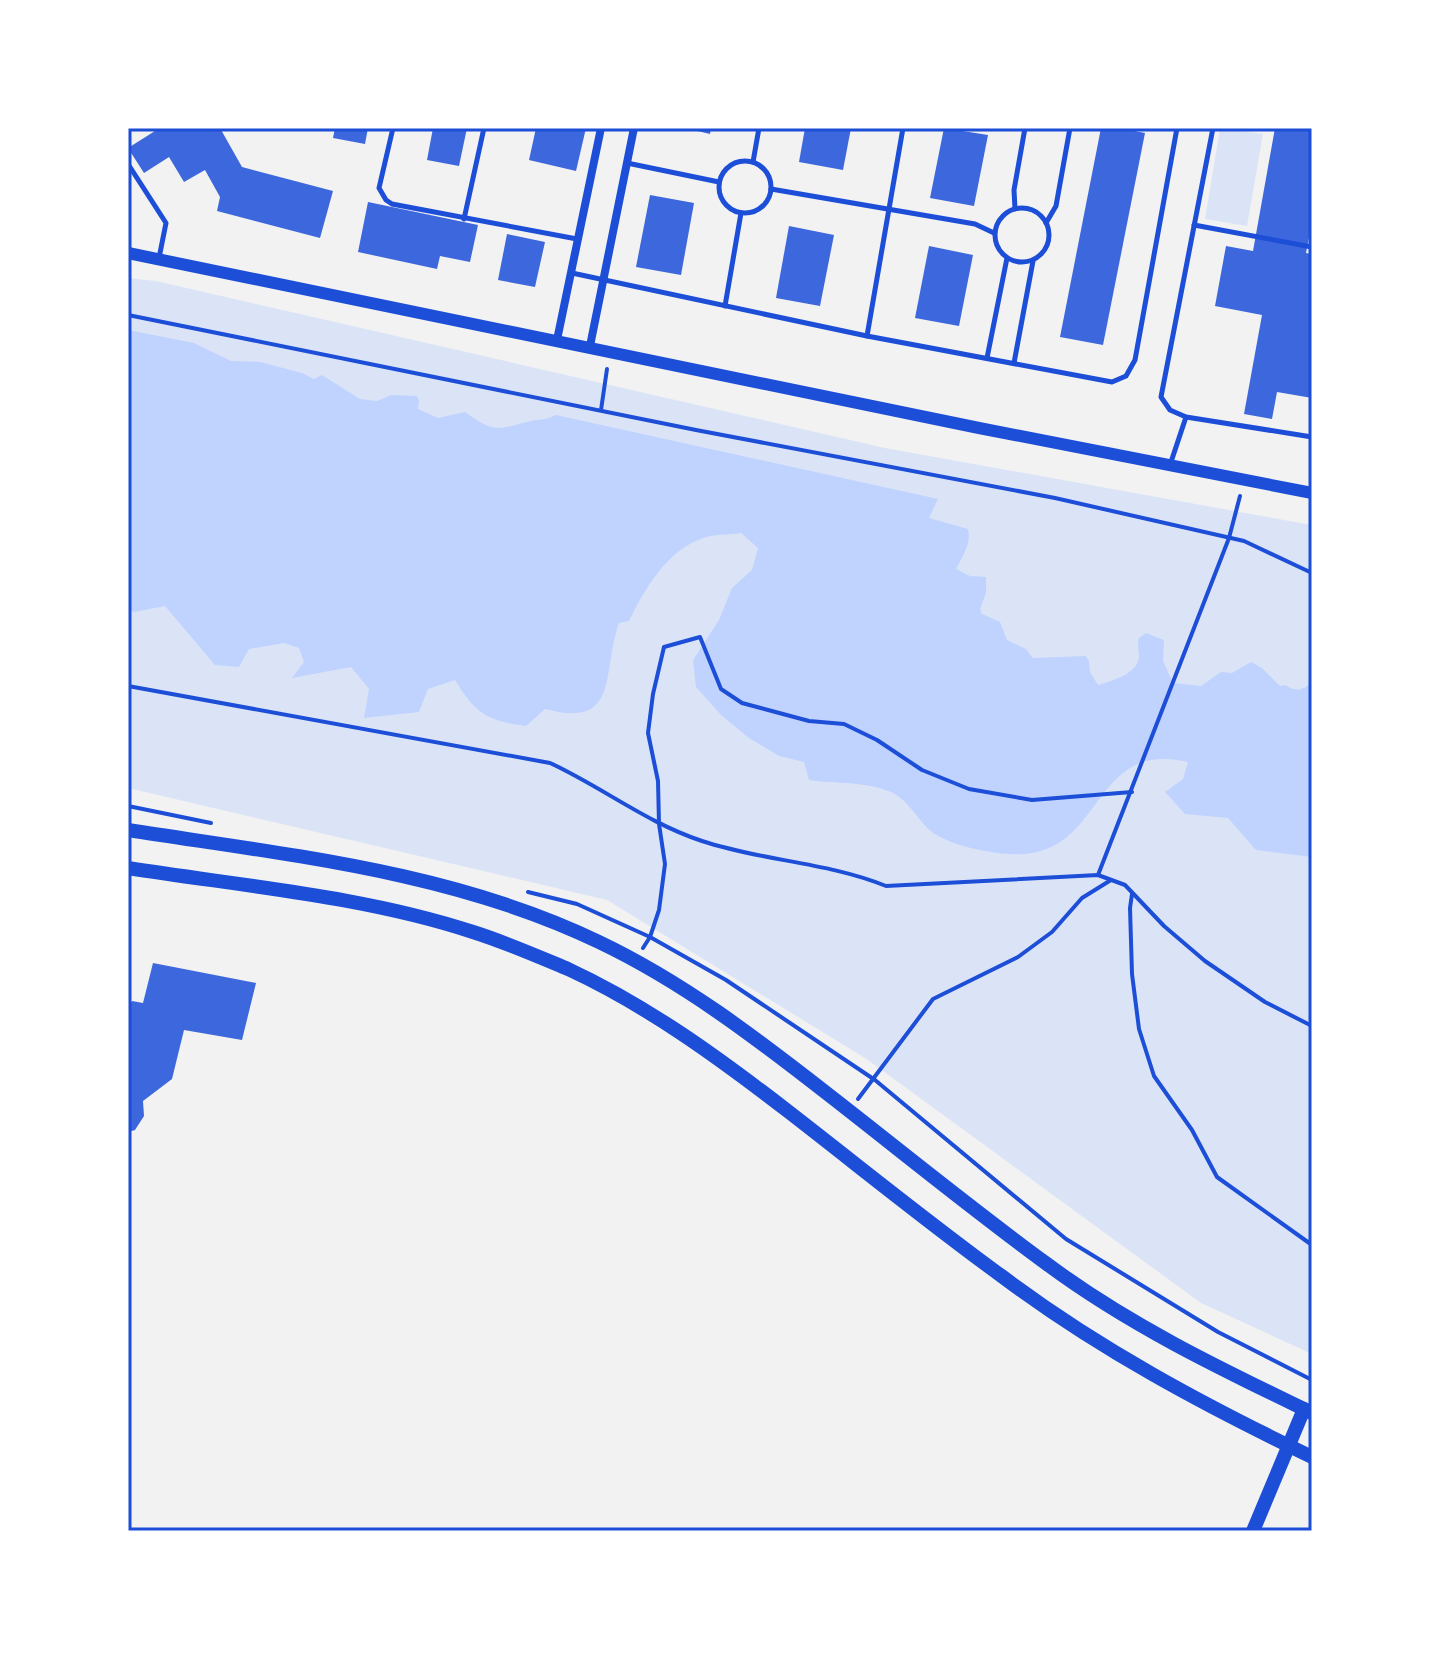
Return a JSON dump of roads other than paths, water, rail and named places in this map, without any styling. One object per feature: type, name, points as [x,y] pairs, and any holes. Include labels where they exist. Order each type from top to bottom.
[{"type":"main road","points":[[128,830],[391,872],[449,886],[556,922],[645,965],[694,995],[768,1047],[1049,1266],[1178,1347],[1308,1411],[1289,1445],[1253,1531]]},
{"type":"main road","points":[[128,868],[303,894],[416,916],[472,931],[570,971],[658,1018],[722,1061],[1001,1276],[1079,1331],[1158,1378],[1312,1457]]},
{"type":"street","points":[[557,340],[601,128]]},
{"type":"street","points":[[590,346],[634,128]]},
{"type":"street","points":[[128,253],[994,431],[1312,493]]},
{"type":"lane","points":[[393,128],[379,188],[392,204],[578,239]]},
{"type":"lane","points":[[464,219],[484,128]]},
{"type":"lane","points":[[753,162],[759,128]]},
{"type":"lane","points":[[867,336],[903,128]]},
{"type":"lane","points":[[1015,209],[1014,190],[1025,128]]},
{"type":"lane","points":[[1046,223],[1056,206],[1070,128]]},
{"type":"lane","points":[[571,273],[867,336],[1112,382],[1126,376],[1135,360],[1177,128]]},
{"type":"lane","points":[[1213,128],[1161,397],[1170,410],[1186,417],[1312,437]]},
{"type":"lane","points":[[744,161],[753,162],[767,173],[771,189],[764,205],[749,213],[741,213],[726,205],[721,198],[719,182],[728,167],[744,161]]},
{"type":"lane","points":[[627,163],[719,182]]},
{"type":"lane","points":[[128,164],[159,207],[166,223],[159,259]]},
{"type":"lane","points":[[771,189],[975,224],[994,233]]},
{"type":"lane","points":[[1014,363],[1034,260],[1047,246],[1049,237],[1046,223],[1037,213],[1029,208],[1015,209],[1003,216],[994,233],[998,249],[1007,258],[1019,262],[1034,260]]},
{"type":"lane","points":[[725,306],[741,213]]},
{"type":"lane","points":[[1194,225],[1312,247]]},
{"type":"lane","points":[[987,358],[1007,258]]},
{"type":"lane","points":[[1170,465],[1186,417]]},
{"type":"water","points":[[128,330],[194,343],[231,361],[260,362],[314,379],[322,375],[360,399],[377,401],[391,395],[417,396],[418,409],[438,418],[465,412],[483,424],[497,428],[556,415],[938,499],[929,518],[968,529],[968,545],[956,569],[970,576],[986,577],[986,593],[980,609],[982,614],[1000,622],[1007,640],[1026,649],[1033,658],[1086,656],[1090,672],[1098,685],[1123,676],[1134,668],[1139,657],[1139,638],[1146,633],[1164,640],[1163,661],[1173,683],[1201,686],[1221,672],[1232,673],[1251,662],[1280,686],[1299,690],[1312,682],[1312,857],[1256,850],[1228,818],[1185,814],[1165,792],[1183,779],[1188,762],[1157,759],[1134,766],[1116,780],[1071,834],[1051,847],[1025,854],[1003,854],[951,842],[932,832],[899,797],[883,789],[809,780],[804,762],[779,756],[749,738],[722,716],[696,687],[693,660],[719,620],[732,588],[752,570],[758,548],[741,533],[712,536],[690,544],[658,572],[629,621],[619,623],[604,692],[597,704],[586,711],[569,713],[545,709],[526,726],[501,721],[476,708],[455,680],[428,689],[419,712],[364,718],[369,689],[351,667],[292,678],[304,662],[299,648],[284,643],[249,649],[239,667],[215,665],[165,606],[134,612],[128,609]]}]
